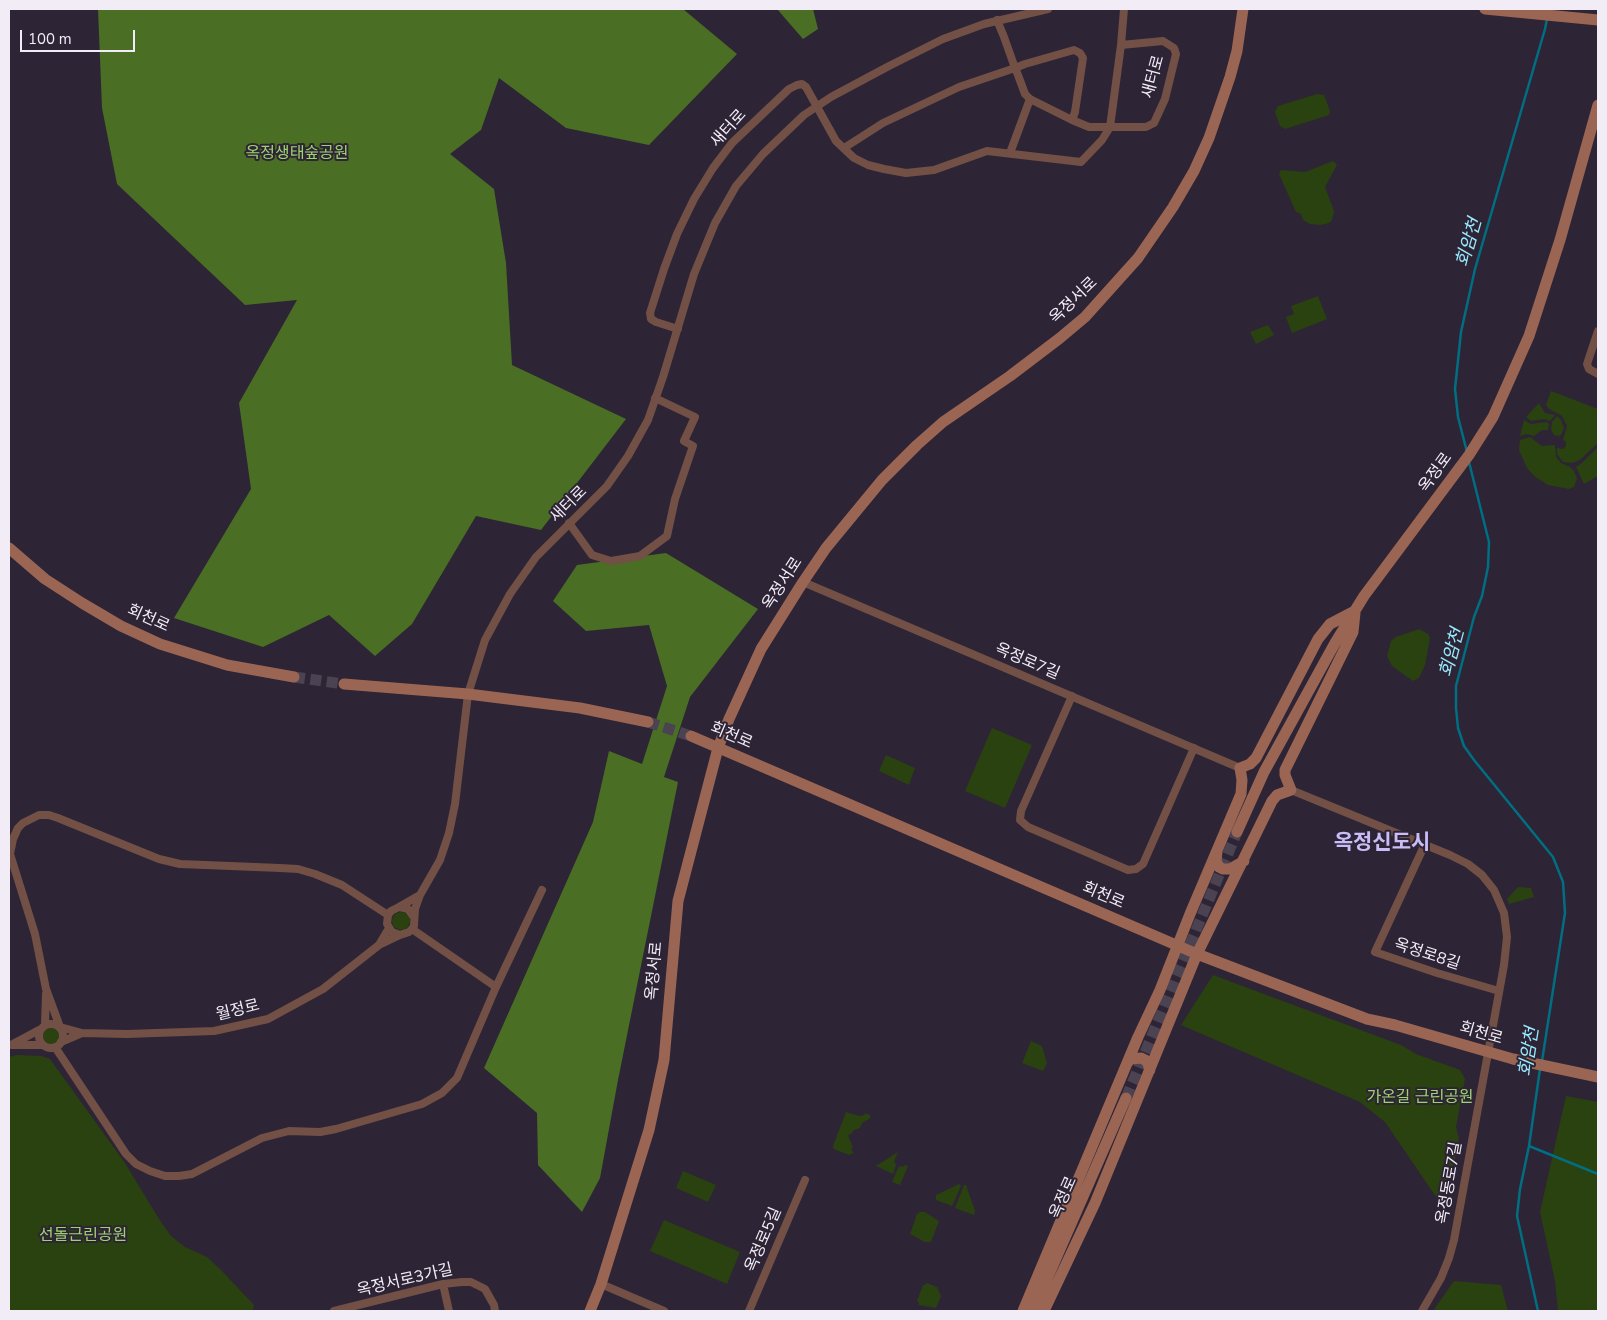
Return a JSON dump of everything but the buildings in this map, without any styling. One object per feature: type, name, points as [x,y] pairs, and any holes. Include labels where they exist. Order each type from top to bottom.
[{"type":"main road","name":"옥정서로","points":[[590,1311],[601,1284],[649,1130],[664,1060],[678,901],[718,748],[729,718],[761,649],[826,548],[876,488],[917,445],[944,422],[1010,376],[1085,317],[1138,258],[1173,207],[1194,171],[1205,146],[1230,77],[1243,9]]},
{"type":"main road","points":[[1485,9],[1593,19]]},
{"type":"main road","name":"옥정로","points":[[1237,832],[1264,772],[1335,643],[1364,596],[1469,455],[1493,417],[1529,336],[1560,240],[1598,105]]},
{"type":"main road","name":"회천로","points":[[9,548],[46,579],[82,604],[160,644],[227,665],[294,677]]},
{"type":"main road","points":[[1023,1311],[1160,990],[1256,758],[1318,639],[1330,624],[1355,611]]},
{"type":"main road","points":[[1044,1311],[1096,1203],[1197,954],[1244,861],[1304,729],[1353,632],[1355,611]]},
{"type":"main road","points":[[344,684],[468,694],[580,708],[648,722]]},
{"type":"main road","name":"회천로","points":[[691,736],[1197,954],[1367,1019],[1395,1025],[1488,1053],[1598,1077]]},
{"type":"main road","points":[[1241,794],[1242,780],[1240,768],[1250,764],[1256,758]]},
{"type":"main road","points":[[1272,801],[1277,796],[1291,790],[1285,770]]},
{"type":"main road","points":[[1217,851],[1216,861],[1219,867],[1223,869],[1230,870],[1244,861]]},
{"type":"main road","points":[[1128,1062],[1131,1059],[1141,1058],[1147,1061],[1150,1070]]},
{"type":"main road","name":"옥정로","points":[[1033,1311],[1126,1098]]},
{"type":"street","name":"새터로","points":[[468,694],[485,640],[510,594],[536,556],[607,486],[628,456],[648,420],[694,274],[715,223],[736,186],[763,154],[804,115],[889,66],[943,39],[997,20],[1048,9]]},
{"type":"street","name":"새터로","points":[[678,329],[656,322],[651,319],[650,313],[677,234],[694,199],[713,168],[732,143],[789,88],[802,84],[810,94],[836,140],[854,158],[868,165],[906,173],[934,170],[987,151],[1082,162],[1102,140],[1110,127],[1124,9]]},
{"type":"street","points":[[997,20],[1025,94],[1030,99],[1010,153]]},
{"type":"street","name":"새터로","points":[[1030,99],[1089,127],[1146,128],[1154,123],[1165,99],[1176,54],[1174,48],[1162,41],[1121,45]]},
{"type":"street","points":[[844,148],[883,123],[959,87],[1074,50],[1080,53],[1083,58],[1075,112],[1072,120]]},
{"type":"street","points":[[1598,331],[1587,364],[1589,369],[1598,374]]},
{"type":"street","points":[[569,523],[592,556],[611,561],[640,556],[667,536],[675,500],[693,446],[684,441],[695,417],[655,398]]},
{"type":"street","name":"옥정로7길","points":[[803,582],[1240,768]]},
{"type":"street","points":[[379,945],[412,929],[420,895],[440,860],[455,804],[468,694]]},
{"type":"street","points":[[1072,696],[1021,811],[1020,820],[1028,827],[1128,870],[1140,868],[1194,748]]},
{"type":"street","points":[[1291,790],[1425,844],[1468,864],[1482,875],[1500,900],[1504,913],[1507,944],[1488,1053]]},
{"type":"street","points":[[58,1045],[63,1035],[46,990],[35,934],[10,854],[13,839],[18,828],[23,823],[39,816],[49,815],[58,818],[159,859],[180,864],[298,869],[342,885],[388,915]]},
{"type":"street","name":"옥정로8길","points":[[1425,844],[1375,952],[1499,991]]},
{"type":"street","points":[[58,1045],[126,1154],[136,1164],[150,1172],[165,1176],[192,1174],[262,1138],[289,1131],[320,1132],[336,1129],[422,1104],[434,1099],[457,1078],[496,987],[542,890]]},
{"type":"street","points":[[400,935],[392,932],[389,928],[387,924],[388,915],[391,911],[420,895]]},
{"type":"street","points":[[399,907],[408,910],[414,916]]},
{"type":"street","points":[[379,945],[389,928]]},
{"type":"street","points":[[412,929],[496,987]]},
{"type":"street","name":"월정로","points":[[82,1033],[127,1034],[214,1031],[268,1018],[323,989],[379,945]]},
{"type":"street","points":[[43,1046],[39,1038],[46,990]]},
{"type":"street","points":[[10,1045],[53,1023],[82,1033]]},
{"type":"street","points":[[10,1045],[51,1048],[82,1033]]},
{"type":"street","name":"옥정동로7길","points":[[1422,1311],[1450,1258],[1488,1053]]},
{"type":"street","name":"옥정로5길","points":[[749,1311],[805,1180]]},
{"type":"street","name":"옥정서로3가길","points":[[334,1311],[347,1310],[443,1284],[471,1282],[480,1285],[489,1293],[495,1311]]},
{"type":"street","points":[[443,1284],[449,1311]]},
{"type":"street","points":[[601,1284],[664,1311]]},
{"type":"green space","name":"옥정생태숲공원","points":[[98,9],[683,9],[737,54],[649,145],[566,128],[499,78],[481,130],[450,154],[494,189],[506,263],[512,365],[626,419],[541,530],[476,516],[412,624],[375,656],[329,615],[263,647],[174,618],[251,489],[239,403],[297,300],[245,305],[117,184],[102,108]]},
{"type":"green space","points":[[777,9],[813,9],[818,29],[803,39]]},
{"type":"green space","points":[[1317,94],[1324,95],[1330,111],[1329,115],[1285,129],[1280,126],[1275,112],[1278,106]]},
{"type":"green space","points":[[1333,161],[1337,165],[1325,187],[1334,211],[1332,220],[1321,225],[1310,224],[1303,220],[1301,214],[1296,212],[1279,174],[1281,170],[1305,172]]},
{"type":"green space","points":[[1318,296],[1327,319],[1292,333],[1286,317],[1294,314],[1291,306]]},
{"type":"green space","points":[[1268,325],[1274,335],[1256,344],[1250,332]]},
{"type":"green space","points":[[1551,391],[1598,409],[1598,443],[1581,459],[1573,463],[1563,462],[1557,454],[1557,448],[1563,449],[1566,446],[1566,442],[1563,440],[1567,426],[1562,416],[1549,409],[1546,405]]},
{"type":"green space","points":[[1539,403],[1545,413],[1555,415],[1550,421],[1544,419],[1531,421],[1526,417]]},
{"type":"green space","points":[[1557,416],[1564,428],[1561,435],[1558,436],[1554,435],[1551,430],[1552,422]]},
{"type":"green space","points":[[1524,420],[1531,424],[1547,422],[1549,424],[1548,430],[1542,430],[1534,436],[1527,434],[1520,436]]},
{"type":"green space","points":[[1530,437],[1542,446],[1555,445],[1556,457],[1561,463],[1574,471],[1577,479],[1574,487],[1569,489],[1548,485],[1534,476],[1527,468],[1519,450],[1520,440]]},
{"type":"green space","points":[[1598,447],[1598,476],[1584,484],[1576,467]]},
{"type":"green space","points":[[666,553],[758,609],[690,697],[664,777],[678,782],[600,1178],[582,1212],[538,1165],[537,1113],[484,1068],[593,822],[609,751],[642,764],[667,686],[649,625],[586,631],[553,601],[577,565]]},
{"type":"green space","points":[[1419,629],[1428,634],[1430,638],[1425,665],[1419,678],[1413,681],[1392,666],[1387,656],[1391,641],[1396,637]]},
{"type":"green space","points":[[992,728],[1032,745],[1005,808],[965,791]]},
{"type":"green space","points":[[886,755],[915,768],[909,785],[879,771]]},
{"type":"green space","points":[[1518,887],[1531,888],[1534,897],[1509,904],[1507,899]]},
{"type":"green space","points":[[401,912],[407,915],[410,921],[407,927],[401,930],[395,927],[392,921],[395,915]]},
{"type":"green space","name":"가온길 근린공원","points":[[1213,975],[1401,1045],[1416,1054],[1460,1070],[1465,1079],[1456,1127],[1459,1139],[1445,1210],[1385,1122],[1360,1102],[1181,1025]]},
{"type":"green space","points":[[48,1028],[54,1028],[59,1033],[57,1042],[48,1044],[43,1039],[43,1033]]},
{"type":"green space","points":[[1031,1041],[1042,1046],[1047,1063],[1043,1071],[1022,1063]]},
{"type":"green space","name":"선돌근린공원","points":[[17,1055],[41,1056],[50,1059],[125,1163],[171,1236],[185,1247],[207,1257],[220,1269],[254,1305],[251,1311],[9,1311],[9,1057]]},
{"type":"green space","points":[[1566,1096],[1598,1102],[1598,1311],[1558,1311],[1555,1281],[1540,1212]]},
{"type":"green space","points":[[846,1112],[859,1116],[866,1113],[871,1116],[862,1123],[860,1128],[848,1135],[853,1148],[851,1149],[853,1153],[849,1155],[834,1149],[833,1146]]},
{"type":"green space","points":[[898,1152],[894,1161],[896,1165],[893,1174],[876,1166]]},
{"type":"green space","points":[[899,1166],[908,1166],[900,1185],[892,1182]]},
{"type":"green space","points":[[683,1171],[716,1185],[708,1202],[676,1188]]},
{"type":"green space","points":[[959,1184],[961,1186],[952,1206],[936,1200],[936,1195]]},
{"type":"green space","points":[[964,1185],[966,1185],[975,1211],[974,1215],[955,1208]]},
{"type":"green space","points":[[925,1212],[939,1221],[931,1242],[925,1242],[910,1234],[917,1214]]},
{"type":"green space","points":[[664,1220],[740,1252],[727,1284],[650,1251]]},
{"type":"green space","points":[[762,1224],[773,1228],[765,1248],[754,1243]]},
{"type":"green space","points":[[1454,1281],[1501,1285],[1508,1311],[1433,1311]]},
{"type":"green space","points":[[927,1283],[937,1287],[941,1296],[936,1308],[919,1305],[917,1301],[923,1285]]},
{"type":"waterway","name":"회암천","points":[[1467,452],[1458,417],[1455,389],[1461,332],[1475,269],[1547,19]]},
{"type":"waterway","name":"회암천","points":[[1469,462],[1489,542],[1488,567],[1482,596],[1474,617],[1456,686],[1458,728],[1464,746],[1474,760],[1553,857],[1563,882],[1565,913],[1542,1061]]},
{"type":"waterway","name":"회암천","points":[[1538,1311],[1517,1216],[1540,1069]]},
{"type":"waterway","points":[[1529,1146],[1598,1174]]},
{"type":"tunnel","points":[[294,677],[344,684]]},
{"type":"tunnel","points":[[648,722],[691,736]]},
{"type":"tunnel","points":[[1126,1098],[1237,832]]},
{"type":"district","name":"옥정신도시","points":[[1382,844]]}]
